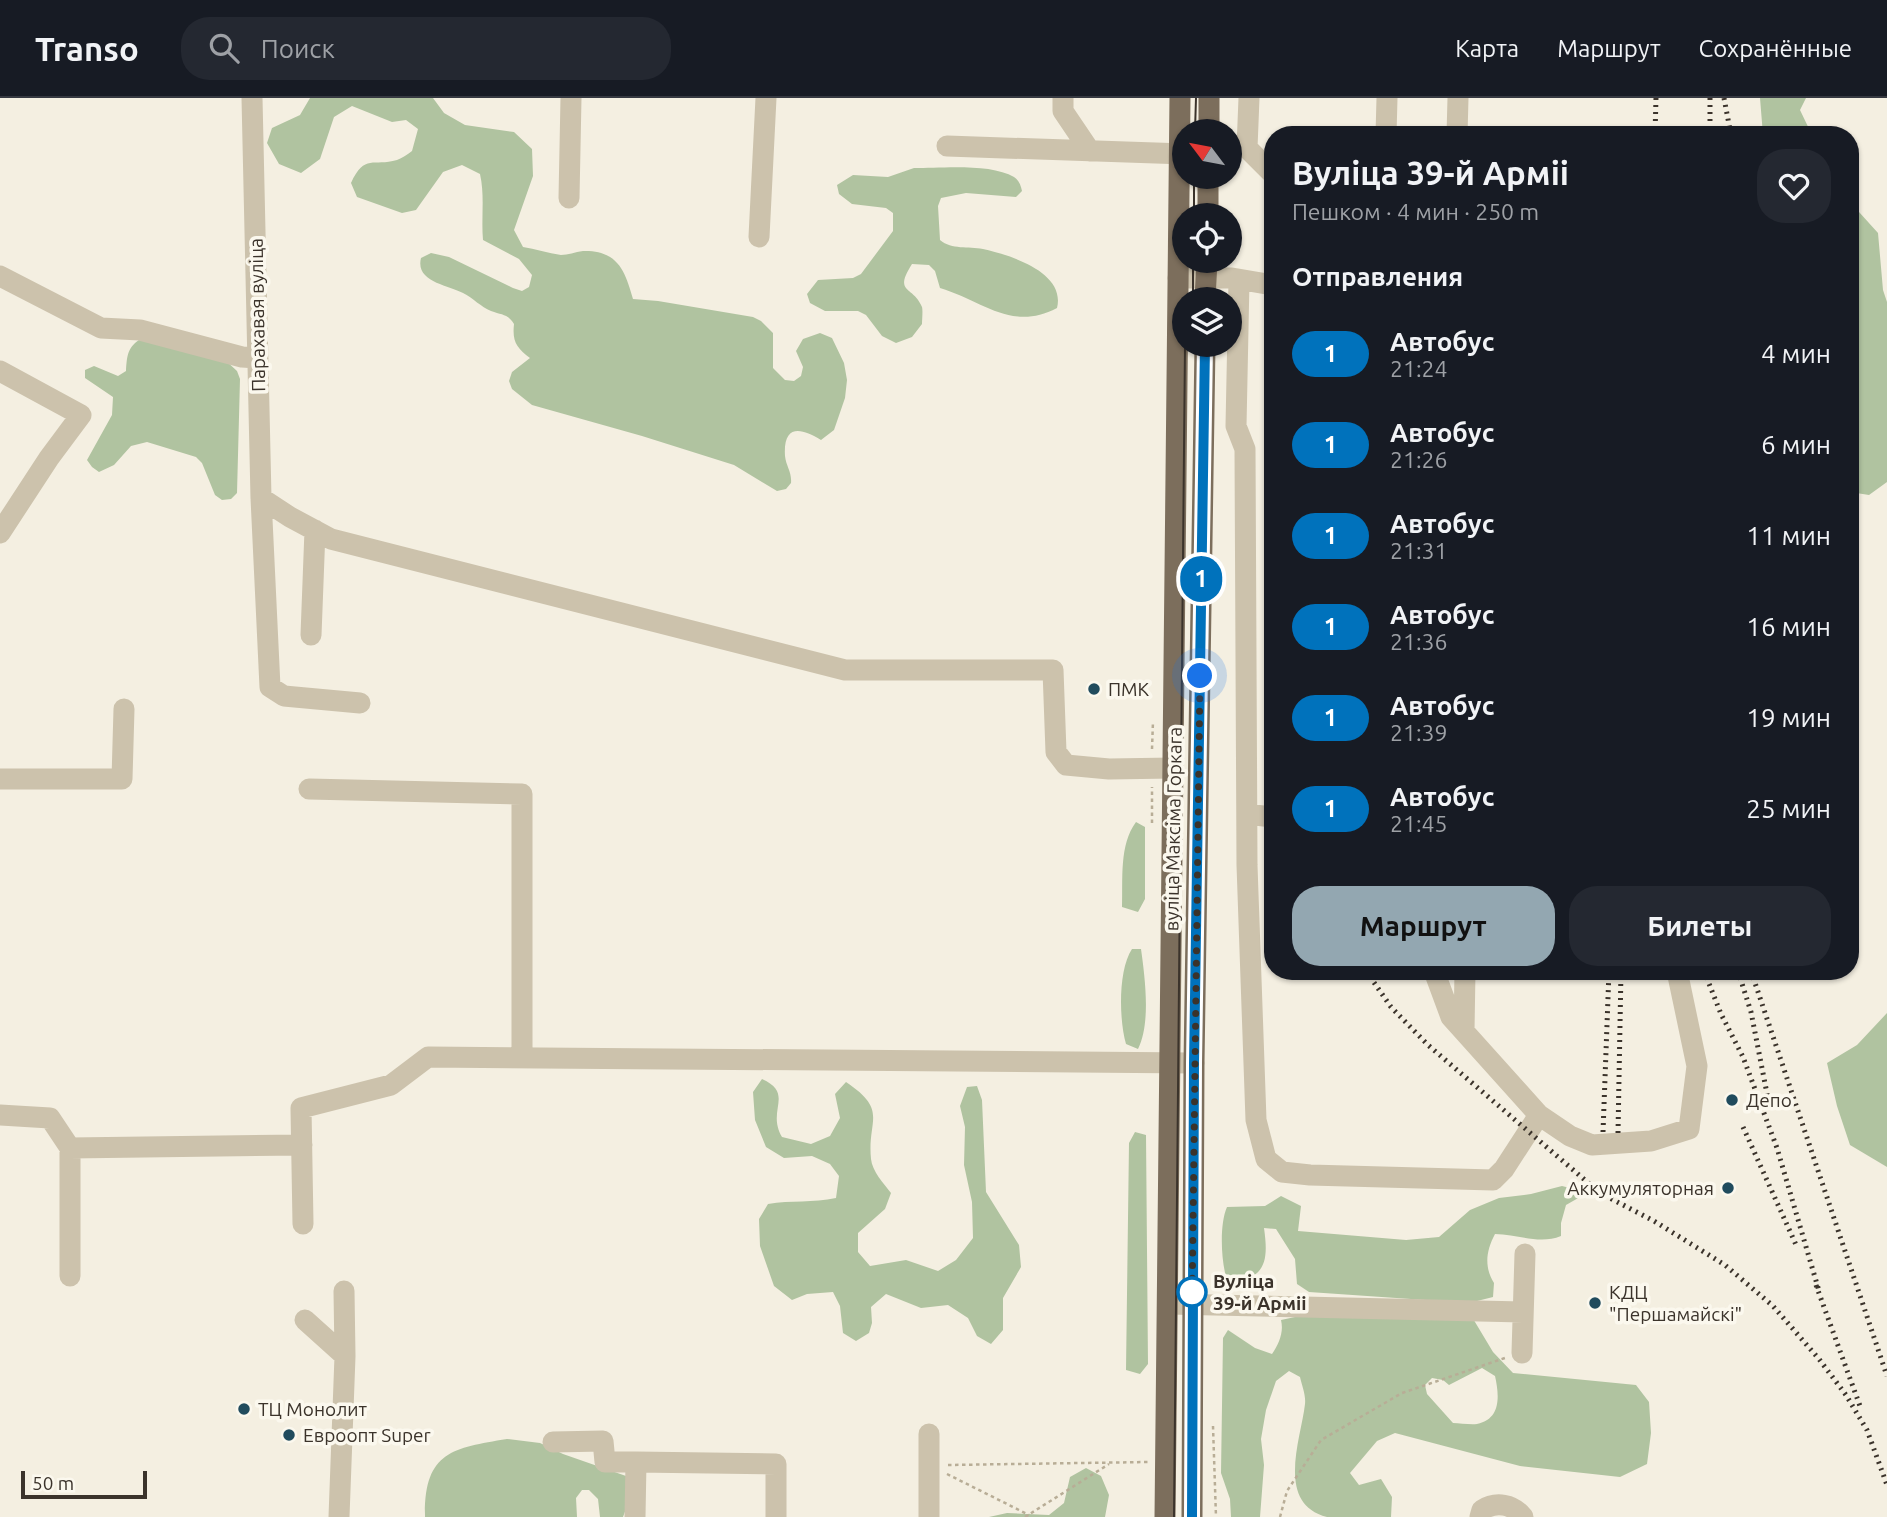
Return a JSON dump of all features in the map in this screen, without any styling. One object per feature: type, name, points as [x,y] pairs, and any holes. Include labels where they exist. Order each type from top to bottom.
[{"type":"main road","name":"вуліца Максіма Горкага","points":[[1180,98],[1181,119]]},
{"type":"main road","points":[[1209,98],[1209,119]]},
{"type":"main road","name":"вуліца Максіма Горкага","points":[[1166,1517],[1181,189]]},
{"type":"main road","name":"вуліца Максіма Горкага","points":[[1192,1517],[1194,1063],[1205,357]]},
{"type":"street","name":"Парахавая вуліца","points":[[252,98],[261,498],[270,687],[284,696],[360,703]]},
{"type":"street","points":[[569,198],[571,98]]},
{"type":"street","points":[[759,237],[766,98]]},
{"type":"street","points":[[1063,98],[1063,111],[1101,155]]},
{"type":"street","points":[[1249,98],[1247,148],[1264,165]]},
{"type":"street","points":[[1386,126],[1387,98]]},
{"type":"street","points":[[1457,126],[1458,98]]},
{"type":"street","points":[[947,146],[1101,155],[1172,154]]},
{"type":"street","points":[[0,276],[101,328],[140,330],[242,357],[258,358]]},
{"type":"street","points":[[1178,278],[1239,279],[1264,284]]},
{"type":"street","points":[[1239,279],[1236,426],[1245,449],[1247,814],[1256,1120],[1266,1159],[1282,1172],[1310,1175],[1493,1180],[1504,1169],[1539,1115]]},
{"type":"street","points":[[0,371],[81,415],[0,533]]},
{"type":"street","points":[[261,498],[331,539],[845,670],[1054,670],[1056,752],[1066,765],[1109,769],[1173,768]]},
{"type":"street","points":[[311,635],[314,530]]},
{"type":"street","points":[[0,779],[122,779],[124,709]]},
{"type":"street","points":[[310,789],[522,794],[522,1058]]},
{"type":"street","points":[[1247,814],[1264,816]]},
{"type":"street","points":[[1437,980],[1451,1017],[1539,1115],[1570,1136],[1592,1145],[1651,1141],[1689,1129],[1697,1066],[1679,980]]},
{"type":"street","points":[[1464,1031],[1465,980]]},
{"type":"street","points":[[303,1223],[301,1108],[391,1085],[428,1057],[1194,1063]]},
{"type":"street","points":[[0,1115],[50,1118],[70,1148],[70,1276]]},
{"type":"street","points":[[70,1148],[302,1145]]},
{"type":"street","points":[[1522,1353],[1525,1254]]},
{"type":"street","points":[[339,1517],[345,1356],[344,1291]]},
{"type":"street","points":[[1168,1304],[1523,1312]]},
{"type":"street","points":[[305,1320],[345,1356]]},
{"type":"street","points":[[929,1434],[929,1517]]},
{"type":"street","points":[[553,1442],[603,1441],[605,1462],[776,1464],[776,1517]]},
{"type":"street","points":[[635,1517],[636,1462]]},
{"type":"street","points":[[1480,1517],[1482,1510],[1492,1504],[1519,1511],[1523,1517]]},
{"type":"path","points":[[1280,1517],[1287,1491],[1321,1440],[1402,1393],[1522,1353]]},
{"type":"path","points":[[929,1465],[1151,1462]]},
{"type":"path","points":[[929,1465],[1027,1516],[1112,1463]]},
{"type":"green space","points":[[310,98],[433,98],[444,113],[465,125],[514,132],[532,149],[533,176],[514,230],[523,247],[561,255],[583,251],[604,254],[612,258],[623,271],[633,299],[753,317],[761,321],[773,333],[773,368],[785,380],[794,381],[801,376],[803,367],[796,351],[803,339],[820,333],[832,338],[844,363],[847,380],[845,398],[834,430],[821,440],[800,431],[790,434],[785,446],[785,456],[791,483],[786,489],[777,491],[734,465],[532,405],[512,389],[509,381],[512,372],[530,358],[516,344],[512,321],[463,293],[434,282],[420,266],[421,258],[431,253],[449,257],[513,288],[522,291],[529,287],[532,275],[519,259],[483,240],[480,174],[462,165],[443,172],[416,210],[402,213],[357,197],[351,183],[361,168],[365,164],[397,160],[412,151],[418,129],[406,120],[392,122],[352,106],[334,117],[320,159],[301,173],[279,164],[267,143],[272,128],[300,115]]},
{"type":"green space","points":[[1760,98],[1806,98],[1800,110],[1808,126],[1762,126]]},
{"type":"green space","points":[[914,168],[979,168],[1016,178],[1022,191],[1016,197],[966,193],[941,198],[938,206],[940,240],[955,246],[994,252],[1034,267],[1053,284],[1058,295],[1057,308],[1041,315],[1026,317],[998,312],[940,288],[935,271],[929,265],[912,264],[904,285],[922,307],[922,324],[912,337],[896,343],[882,336],[866,315],[858,311],[825,311],[810,303],[807,294],[818,280],[853,278],[861,274],[893,231],[893,213],[886,208],[852,204],[839,194],[837,185],[853,175],[888,177]]},
{"type":"green space","points":[[1859,212],[1878,233],[1883,290],[1887,302],[1887,482],[1869,495],[1859,493]]},
{"type":"green space","points":[[139,340],[224,359],[237,371],[240,379],[237,493],[231,499],[222,500],[215,495],[202,463],[196,457],[147,442],[131,446],[114,465],[99,472],[87,460],[112,415],[113,397],[85,378],[85,370],[94,366],[118,376],[126,371],[127,357]]},
{"type":"green space","points":[[1136,822],[1145,827],[1145,899],[1138,912],[1122,907],[1124,852]]},
{"type":"green space","points":[[1132,949],[1141,949],[1145,987],[1145,1026],[1138,1049],[1126,1044],[1121,1009],[1124,969]]},
{"type":"green space","points":[[1887,1013],[1887,1167],[1850,1145],[1827,1063],[1857,1045]]},
{"type":"green space","points":[[762,1079],[777,1091],[777,1119],[782,1137],[811,1144],[830,1136],[840,1118],[835,1094],[846,1082],[859,1092],[872,1109],[872,1164],[891,1193],[885,1209],[858,1233],[858,1252],[870,1266],[906,1260],[938,1271],[956,1260],[973,1238],[972,1202],[964,1165],[965,1127],[960,1106],[967,1087],[977,1086],[982,1100],[986,1192],[1019,1245],[1021,1267],[1003,1298],[1003,1330],[991,1344],[977,1336],[968,1318],[948,1305],[921,1308],[886,1294],[871,1307],[872,1323],[869,1333],[856,1341],[843,1333],[840,1306],[833,1292],[807,1294],[792,1300],[774,1286],[760,1246],[759,1219],[768,1204],[836,1198],[839,1176],[830,1164],[812,1156],[784,1158],[766,1147],[755,1120],[753,1092]]},
{"type":"green space","points":[[1135,1132],[1146,1135],[1148,1364],[1140,1374],[1126,1370],[1129,1143]]},
{"type":"green space","points":[[1562,1186],[1578,1190],[1580,1197],[1566,1205],[1561,1236],[1537,1239],[1495,1234],[1487,1259],[1494,1283],[1493,1297],[1469,1303],[1309,1292],[1297,1284],[1295,1259],[1276,1229],[1264,1228],[1266,1251],[1262,1267],[1250,1278],[1228,1283],[1222,1256],[1222,1234],[1227,1207],[1265,1206],[1281,1196],[1301,1206],[1298,1231],[1406,1240],[1439,1237],[1470,1210],[1499,1198]]},
{"type":"green space","points":[[1295,1317],[1472,1317],[1493,1352],[1513,1373],[1636,1385],[1649,1402],[1651,1433],[1647,1464],[1620,1477],[1520,1466],[1395,1433],[1377,1441],[1350,1473],[1359,1485],[1381,1479],[1392,1497],[1391,1517],[1327,1517],[1311,1510],[1301,1499],[1296,1485],[1296,1452],[1305,1401],[1300,1377],[1289,1371],[1276,1381],[1266,1410],[1261,1439],[1264,1465],[1260,1517],[1231,1517],[1230,1499],[1221,1473],[1223,1338],[1228,1330],[1255,1348],[1272,1354],[1280,1338],[1281,1320]],"holes":[[[1482,1368],[1495,1376],[1498,1398],[1495,1411],[1491,1417],[1477,1424],[1453,1423],[1427,1394],[1425,1385],[1432,1378],[1443,1380],[1449,1385]]]},
{"type":"green space","points":[[507,1439],[540,1443],[626,1476],[631,1495],[623,1517],[600,1517],[598,1499],[589,1490],[582,1490],[576,1498],[577,1517],[425,1517],[430,1479],[436,1466],[445,1457],[457,1450]]},
{"type":"green space","points":[[1086,1468],[1101,1476],[1109,1495],[1105,1517],[989,1517],[1007,1513],[1049,1515],[1064,1503],[1070,1477]]},
{"type":"tram line","points":[[1195,119],[1196,98]]},
{"type":"tram line","points":[[1194,189],[1194,203]]},
{"type":"tram line","points":[[1193,273],[1193,287]]},
{"type":"tram line","points":[[1174,1517],[1185,357]]},
{"type":"railway","points":[[1655,126],[1656,98]]},
{"type":"railway","points":[[1710,98],[1710,126]]},
{"type":"railway","points":[[1724,98],[1729,126]]},
{"type":"railway","points":[[1372,980],[1391,1007],[1428,1045],[1600,1193],[1654,1221],[1725,1265],[1773,1306],[1846,1395],[1867,1430],[1887,1485]]},
{"type":"railway","points":[[1603,1132],[1609,980]]},
{"type":"railway","points":[[1618,1133],[1621,980]]},
{"type":"railway","points":[[1708,980],[1743,1057],[1777,1148],[1819,1291]]},
{"type":"railway","points":[[1741,980],[1751,1012],[1771,1114]]},
{"type":"railway","points":[[1754,980],[1887,1376]]},
{"type":"railway","points":[[1743,1127],[1797,1247]]},
{"type":"railway","points":[[1816,1285],[1860,1406]]},
{"type":"bus line","name":"1","points":[[1192,1517],[1194,1063],[1205,357]]},
{"type":"place","name":"ПМК","points":[[1094,689]]},
{"type":"place","name":"Депо","points":[[1732,1100]]},
{"type":"place","name":"Аккумуляторная","points":[[1728,1188]]},
{"type":"place","name":"Вуліца 39-й Арміі","points":[[1192,1292]]},
{"type":"place","name":"КДЦ \"Першамайскі\"","points":[[1595,1303]]},
{"type":"place","name":"ТЦ Монолит","points":[[244,1409]]},
{"type":"place","name":"Евроопт Super","points":[[289,1435]]},
{"type":"route","points":[[1192,1292],[1192,1304],[1200,676]]}]
